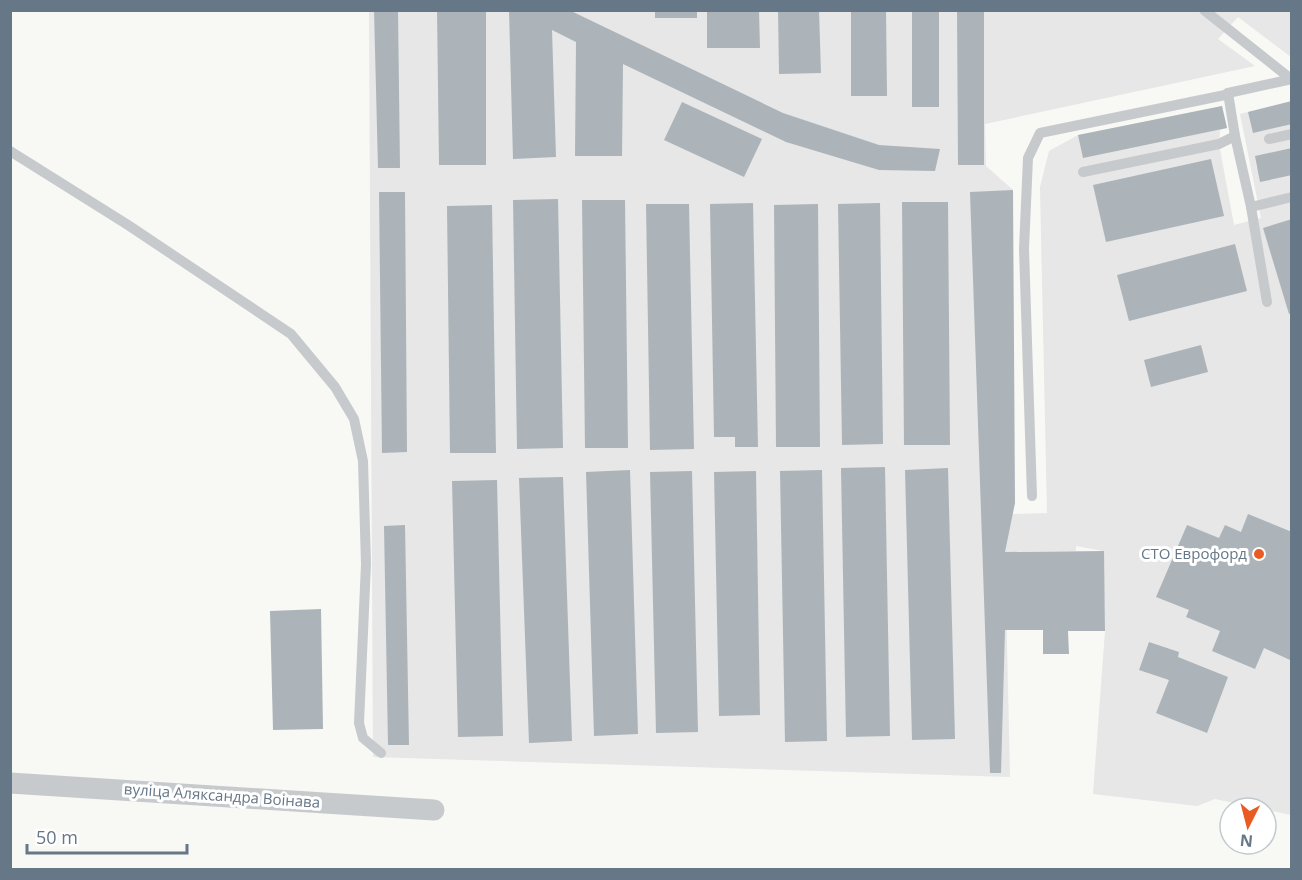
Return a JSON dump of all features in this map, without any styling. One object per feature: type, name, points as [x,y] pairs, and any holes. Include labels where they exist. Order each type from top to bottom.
[{"type":"street","name":"вуліца Аляксандра Воінава","points":[[10,783],[434,810]]},
{"type":"lane","points":[[1204,10],[1291,79]]},
{"type":"lane","points":[[1032,496],[1024,249],[1028,158],[1040,133],[1291,79]]},
{"type":"lane","points":[[1228,93],[1267,302]]},
{"type":"lane","points":[[1269,139],[1292,134]]},
{"type":"lane","points":[[1083,172],[1220,144],[1235,136]]},
{"type":"lane","points":[[10,151],[128,225],[291,334],[335,387],[354,420],[363,461],[366,564],[359,723],[363,738],[381,753]]},
{"type":"lane","points":[[1251,207],[1292,197]]},
{"type":"shaded area","points":[[369,11],[1291,11],[1291,57],[1238,17],[1218,39],[1255,66],[985,124],[986,166],[1013,190],[1013,514],[1047,513],[1040,187],[1049,151],[1078,135],[1222,106],[1227,128],[1220,130],[1219,144],[1234,225],[1261,218],[1240,114],[1291,101],[1291,815],[1278,812],[1278,796],[1218,796],[1218,800],[1197,806],[1093,794],[1105,631],[1103,551],[1076,546],[1076,551],[1005,552],[1010,777],[373,757]]},
{"type":"building","points":[[374,10],[398,10],[400,168],[378,168]]},
{"type":"building","points":[[437,10],[486,10],[486,165],[439,165]]},
{"type":"building","points":[[509,10],[569,10],[783,113],[879,145],[940,149],[935,171],[879,170],[786,142],[623,64],[622,156],[575,156],[576,42],[552,30],[556,157],[513,159]]},
{"type":"building","points":[[655,10],[697,10],[697,18],[655,18]]},
{"type":"building","points":[[707,10],[759,10],[760,48],[707,48]]},
{"type":"building","points":[[778,10],[819,10],[821,73],[779,74]]},
{"type":"building","points":[[851,10],[886,10],[887,96],[851,96]]},
{"type":"building","points":[[912,10],[939,10],[939,107],[912,107]]},
{"type":"building","points":[[957,10],[984,10],[984,165],[958,165]]},
{"type":"building","points":[[1292,101],[1292,124],[1253,133],[1248,112]]},
{"type":"building","points":[[682,102],[762,139],[744,177],[664,140]]},
{"type":"building","points":[[1222,106],[1227,128],[1083,158],[1078,135]]},
{"type":"building","points":[[1292,148],[1292,175],[1260,182],[1255,156]]},
{"type":"building","points":[[1211,159],[1224,216],[1106,242],[1093,185]]},
{"type":"building","points":[[1013,190],[1015,503],[1005,552],[1104,551],[1105,631],[1068,631],[1069,654],[1043,654],[1043,630],[1005,630],[1001,773],[990,773],[970,192]]},
{"type":"building","points":[[379,192],[405,192],[407,452],[382,453]]},
{"type":"building","points":[[558,199],[563,448],[517,449],[513,200]]},
{"type":"building","points":[[582,200],[625,200],[628,448],[585,448]]},
{"type":"building","points":[[902,202],[948,202],[950,445],[904,445]]},
{"type":"building","points":[[753,203],[758,447],[735,447],[735,437],[714,437],[710,204]]},
{"type":"building","points":[[880,203],[883,444],[842,445],[838,204]]},
{"type":"building","points":[[646,204],[689,204],[694,449],[650,450]]},
{"type":"building","points":[[818,204],[820,447],[776,447],[774,205]]},
{"type":"building","points":[[492,205],[496,453],[450,453],[447,206]]},
{"type":"building","points":[[1292,219],[1292,313],[1289,314],[1263,228]]},
{"type":"building","points":[[1235,244],[1247,291],[1129,321],[1117,275]]},
{"type":"building","points":[[1201,345],[1208,372],[1151,387],[1144,360]]},
{"type":"building","points":[[885,467],[890,736],[846,737],[841,468]]},
{"type":"building","points":[[948,468],[955,739],[912,740],[905,470]]},
{"type":"building","points":[[630,470],[638,734],[594,736],[586,472]]},
{"type":"building","points":[[822,470],[827,741],[785,742],[780,471]]},
{"type":"building","points":[[692,471],[698,732],[656,733],[650,472]]},
{"type":"building","points":[[756,471],[760,715],[719,716],[714,472]]},
{"type":"building","points":[[563,477],[572,741],[529,743],[519,478]]},
{"type":"building","points":[[497,480],[503,736],[458,737],[452,481]]},
{"type":"building","points":[[1248,514],[1292,532],[1292,656],[1290,660],[1264,648],[1255,669],[1212,651],[1220,631],[1186,617],[1189,610],[1156,597],[1187,525],[1219,538],[1225,525],[1241,532]]},
{"type":"building","points":[[405,525],[409,745],[388,745],[384,526]]},
{"type":"building","points":[[321,609],[323,729],[273,730],[270,611]]},
{"type":"building","points":[[1149,642],[1179,652],[1178,657],[1228,677],[1207,733],[1156,713],[1169,680],[1139,670]]},
{"type":"place","name":"СТО Еврофорд","points":[[1259,554]]}]
